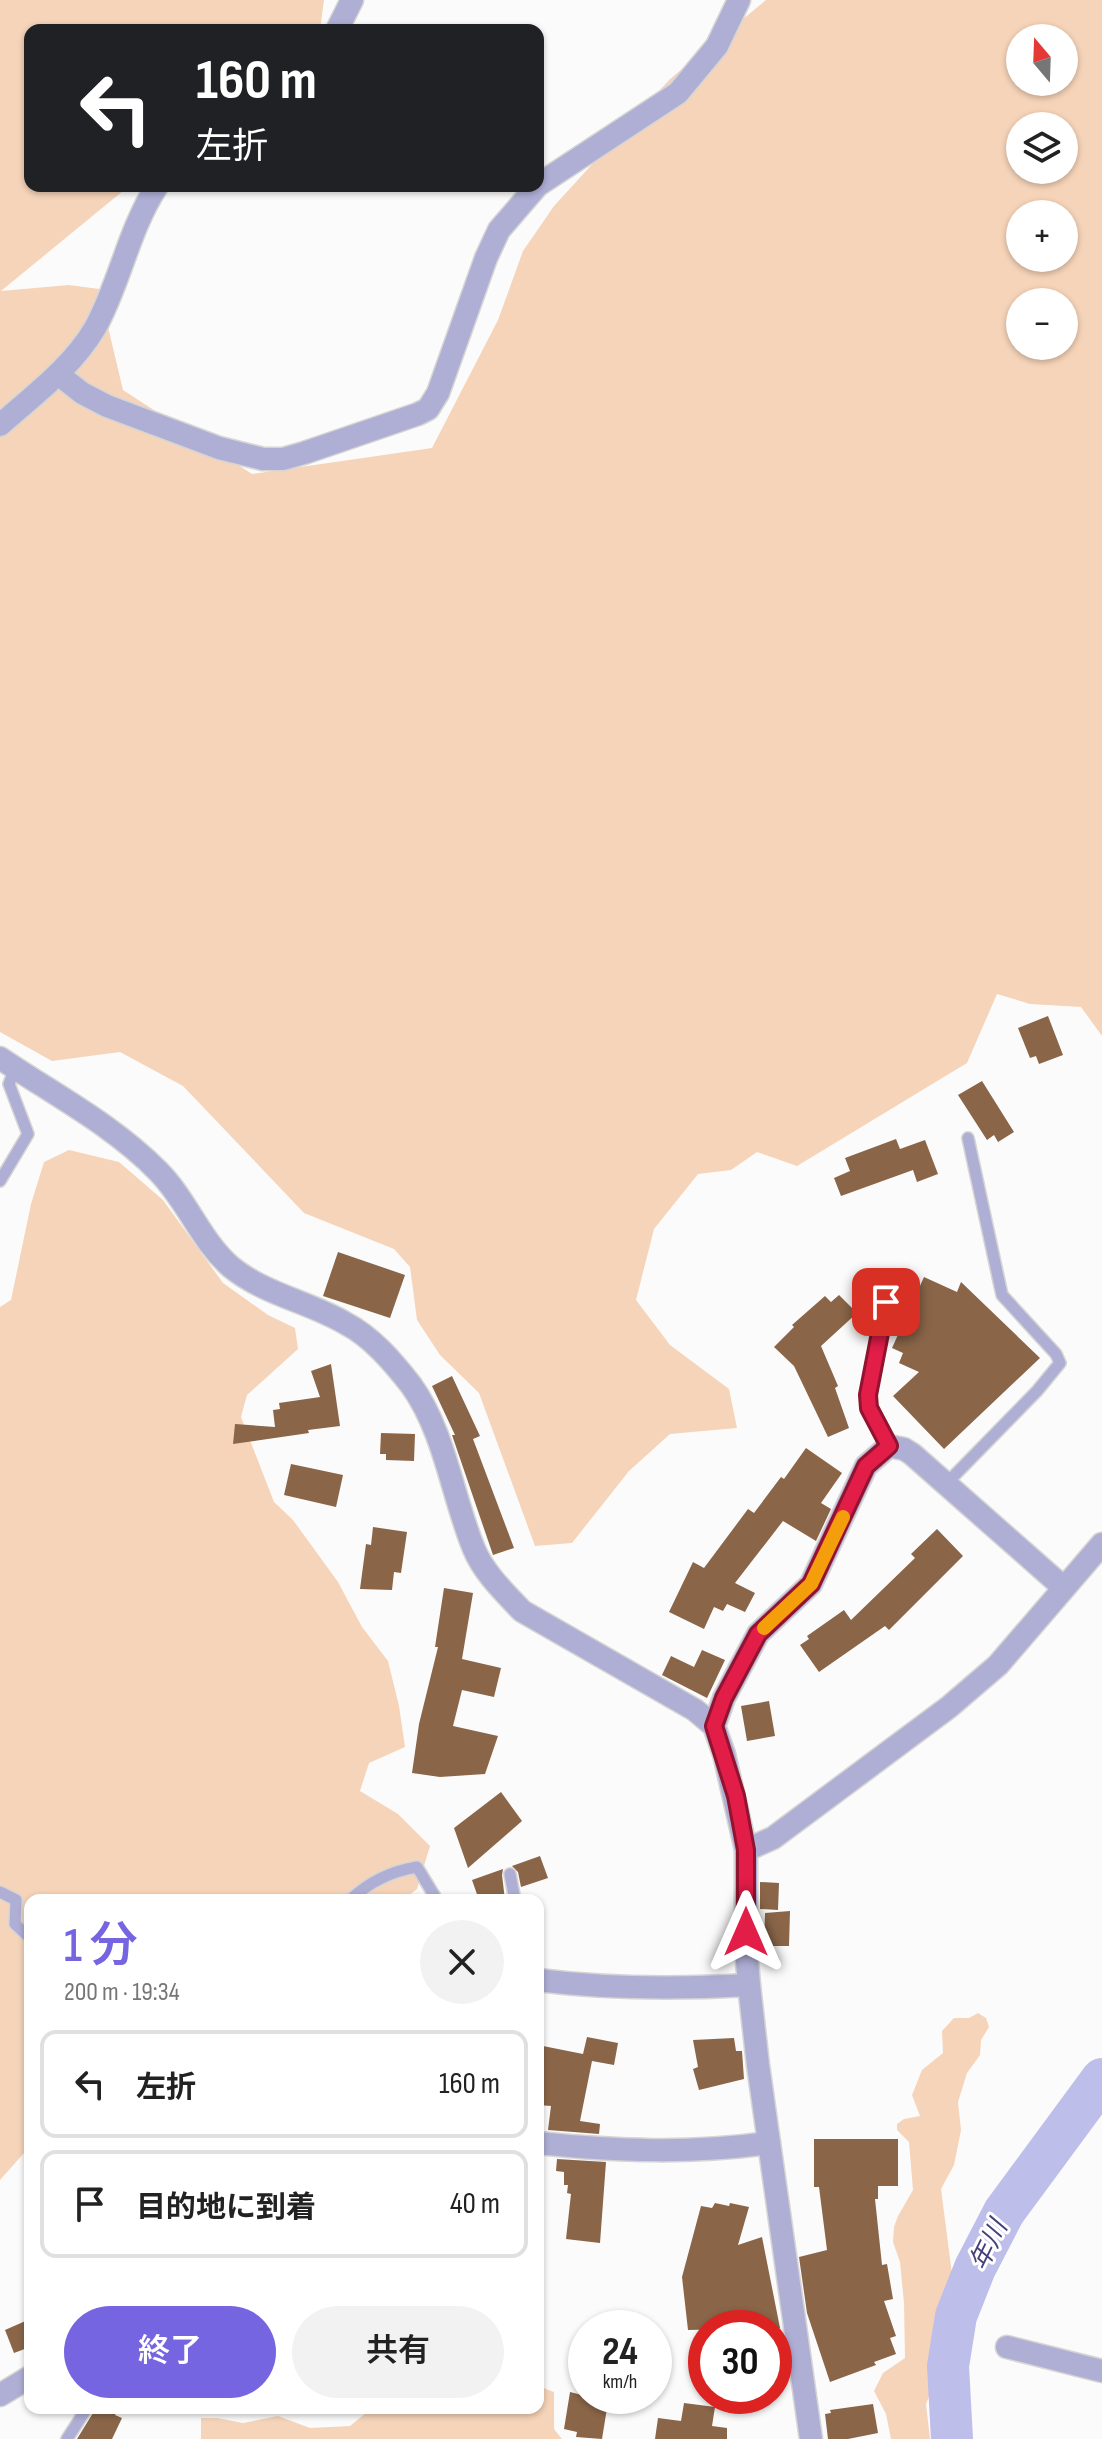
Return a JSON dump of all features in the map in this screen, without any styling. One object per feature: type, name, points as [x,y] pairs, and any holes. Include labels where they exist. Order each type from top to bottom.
[{"type":"street","points":[[340,24],[352,0]]},
{"type":"street","points":[[544,182],[678,93],[717,46],[739,0]]},
{"type":"street","points":[[0,425],[58,374],[82,348],[96,326],[142,209],[153,192]]},
{"type":"street","points":[[58,374],[82,393],[107,406],[248,457],[283,459],[418,414],[428,409],[438,393],[499,230],[533,192]]},
{"type":"street","points":[[8,1063],[126,1142],[158,1171],[176,1192],[216,1252],[233,1269],[257,1284],[349,1324],[377,1346],[427,1411],[474,1551],[499,1588],[522,1611],[695,1710],[714,1726],[736,1796],[746,1850],[749,1985],[811,2439]]},
{"type":"street","points":[[714,1726],[724,1698],[758,1634],[811,1584],[866,1466],[889,1446],[904,1449],[1064,1588]]},
{"type":"street","points":[[746,1850],[773,1838],[949,1707],[998,1665],[1102,1544]]},
{"type":"street","points":[[544,1981],[610,1987],[683,1989],[749,1985]]},
{"type":"street","points":[[544,2144],[662,2151],[721,2150],[769,2143]]},
{"type":"street","points":[[1007,2347],[1102,2371]]},
{"type":"street","points":[[0,2395],[24,2381]]},
{"type":"lane","points":[[0,1181],[28,1134],[9,1084],[8,1063]]},
{"type":"lane","points":[[946,1484],[1037,1391],[1060,1363],[1056,1354],[1002,1295],[968,1138]]},
{"type":"lane","points":[[889,1446],[869,1408],[868,1395],[891,1279]]},
{"type":"lane","points":[[356,1894],[397,1870],[417,1867],[433,1894]]},
{"type":"lane","points":[[510,1874],[514,1894]]},
{"type":"lane","points":[[0,1892],[16,1900],[15,1924],[24,1932]]},
{"type":"lane","points":[[67,2439],[83,2414]]},
{"type":"shaded area","points":[[0,0],[324,0],[321,24],[24,24],[24,192],[122,192],[1,291],[69,285],[99,289],[123,390],[252,474],[432,448],[498,320],[523,251],[554,206],[670,79],[766,0],[1102,0],[1102,1036],[1081,1007],[1030,1004],[997,994],[967,1063],[797,1166],[757,1152],[731,1170],[698,1174],[654,1229],[636,1300],[670,1345],[729,1389],[737,1428],[670,1434],[629,1471],[572,1543],[535,1546],[479,1393],[440,1355],[417,1320],[410,1267],[394,1249],[304,1213],[183,1086],[120,1052],[52,1061],[0,1032]]},
{"type":"shaded area","points":[[69,1150],[119,1162],[163,1200],[223,1283],[268,1315],[295,1328],[298,1349],[247,1395],[241,1417],[274,1502],[293,1520],[338,1582],[362,1627],[388,1661],[405,1747],[369,1763],[360,1791],[398,1814],[430,1846],[417,1889],[411,1894],[24,1894],[24,2153],[0,2180],[0,1307],[11,1300],[31,1204],[44,1162]]},
{"type":"shaded area","points":[[978,2013],[986,2018],[989,2027],[981,2040],[980,2055],[967,2073],[958,2102],[961,2130],[954,2165],[941,2189],[952,2274],[935,2347],[936,2380],[926,2404],[930,2439],[891,2439],[886,2414],[874,2391],[883,2373],[905,2358],[900,2262],[893,2242],[898,2216],[913,2190],[909,2142],[897,2130],[897,2124],[904,2119],[920,2116],[912,2095],[922,2070],[943,2053],[942,2031],[954,2018],[969,2018]]},
{"type":"shaded area","points":[[544,2388],[554,2392],[554,2429],[562,2439],[201,2439],[201,2418],[243,2423],[278,2416],[310,2428],[350,2426],[365,2414],[544,2414]]},
{"type":"building","points":[[1048,1016],[1063,1055],[1039,1064],[1036,1056],[1030,1058],[1018,1028]]},
{"type":"building","points":[[982,1081],[1014,1132],[998,1142],[994,1135],[987,1140],[958,1095]]},
{"type":"building","points":[[896,1139],[900,1149],[925,1140],[938,1174],[917,1182],[913,1170],[841,1196],[834,1178],[850,1171],[845,1158]]},
{"type":"building","points":[[338,1252],[405,1275],[390,1318],[323,1296]]},
{"type":"building","points":[[924,1277],[957,1292],[961,1282],[1040,1358],[944,1449],[893,1396],[919,1372],[899,1363],[903,1353],[892,1348]]},
{"type":"building","points":[[839,1295],[857,1313],[821,1346],[838,1386],[835,1388],[849,1428],[828,1437],[794,1366],[774,1347],[794,1327],[792,1325],[825,1296],[831,1302]]},
{"type":"building","points":[[331,1364],[340,1426],[233,1444],[235,1424],[275,1427],[273,1410],[280,1409],[279,1403],[320,1397],[311,1371]]},
{"type":"building","points":[[452,1376],[480,1436],[473,1439],[514,1548],[493,1555],[452,1435],[455,1435],[432,1386]]},
{"type":"building","points":[[381,1433],[415,1434],[414,1461],[386,1460],[386,1454],[380,1454]]},
{"type":"building","points":[[806,1448],[842,1473],[821,1503],[831,1509],[816,1541],[783,1521],[735,1583],[755,1593],[745,1612],[727,1604],[723,1611],[714,1607],[704,1629],[669,1612],[693,1562],[704,1568],[748,1509],[754,1513]]},
{"type":"building","points":[[291,1464],[343,1475],[336,1507],[284,1495]]},
{"type":"building","points":[[373,1527],[407,1532],[401,1573],[394,1572],[392,1590],[360,1589],[366,1544],[371,1545]]},
{"type":"building","points":[[937,1529],[963,1556],[889,1630],[885,1626],[819,1672],[800,1645],[809,1639],[807,1636],[844,1610],[851,1620],[915,1558],[911,1554]]},
{"type":"building","points":[[444,1588],[473,1593],[462,1659],[501,1668],[494,1697],[462,1690],[453,1726],[498,1736],[485,1774],[440,1777],[412,1773],[419,1724],[438,1647],[435,1647]]},
{"type":"building","points":[[702,1650],[725,1660],[707,1698],[662,1675],[671,1656],[694,1667]]},
{"type":"building","points":[[769,1701],[775,1736],[747,1741],[741,1706]]},
{"type":"building","points":[[501,1792],[522,1821],[468,1868],[454,1828]]},
{"type":"building","points":[[540,1856],[548,1878],[521,1887],[518,1872],[512,1866]]},
{"type":"building","points":[[503,1869],[504,1894],[477,1894],[472,1880]]},
{"type":"building","points":[[760,1882],[779,1883],[778,1910],[760,1909]]},
{"type":"building","points":[[790,1911],[789,1946],[764,1946],[765,1913]]},
{"type":"building","points":[[587,2037],[618,2043],[614,2065],[592,2061],[580,2121],[600,2124],[599,2134],[548,2130],[551,2106],[544,2105],[544,2046],[583,2054]]},
{"type":"building","points":[[734,2038],[736,2051],[742,2051],[744,2079],[699,2090],[693,2069],[698,2067],[693,2040]]},
{"type":"building","points":[[814,2139],[898,2139],[898,2186],[878,2186],[878,2199],[875,2199],[882,2265],[887,2264],[893,2299],[884,2301],[896,2336],[890,2338],[896,2354],[830,2382],[807,2313],[799,2257],[827,2250],[819,2187],[814,2187]]},
{"type":"building","points":[[557,2159],[606,2162],[600,2243],[566,2239],[571,2194],[567,2193],[568,2185],[564,2185],[564,2172],[556,2171]]},
{"type":"building","points":[[715,2203],[749,2207],[738,2245],[762,2237],[776,2310],[688,2310],[688,2330],[682,2277],[701,2206],[712,2208]]},
{"type":"building","points":[[24,2322],[24,2349],[14,2353],[5,2330]]},
{"type":"building","points":[[684,2403],[688,2404],[688,2414],[714,2414],[712,2426],[727,2428],[727,2439],[655,2439],[658,2418],[681,2421]]},
{"type":"building","points":[[568,2404],[568,2414],[606,2414],[602,2439],[576,2437],[577,2432],[564,2429]]},
{"type":"building","points":[[873,2404],[878,2433],[828,2439],[825,2414],[831,2413],[830,2410]]},
{"type":"building","points":[[92,2414],[115,2414],[122,2418],[112,2439],[77,2439]]},
{"type":"waterway","name":"年川","points":[[952,2439],[948,2366],[956,2316],[975,2268],[1004,2212],[1102,2079]]},
{"type":"slow traffic","points":[[764,1628],[811,1584],[843,1517]]},
{"type":"route","points":[[746,1932],[746,1850],[736,1796],[714,1726],[724,1698],[758,1634],[811,1584],[866,1466],[889,1446],[869,1408],[868,1395],[886,1302]]}]
